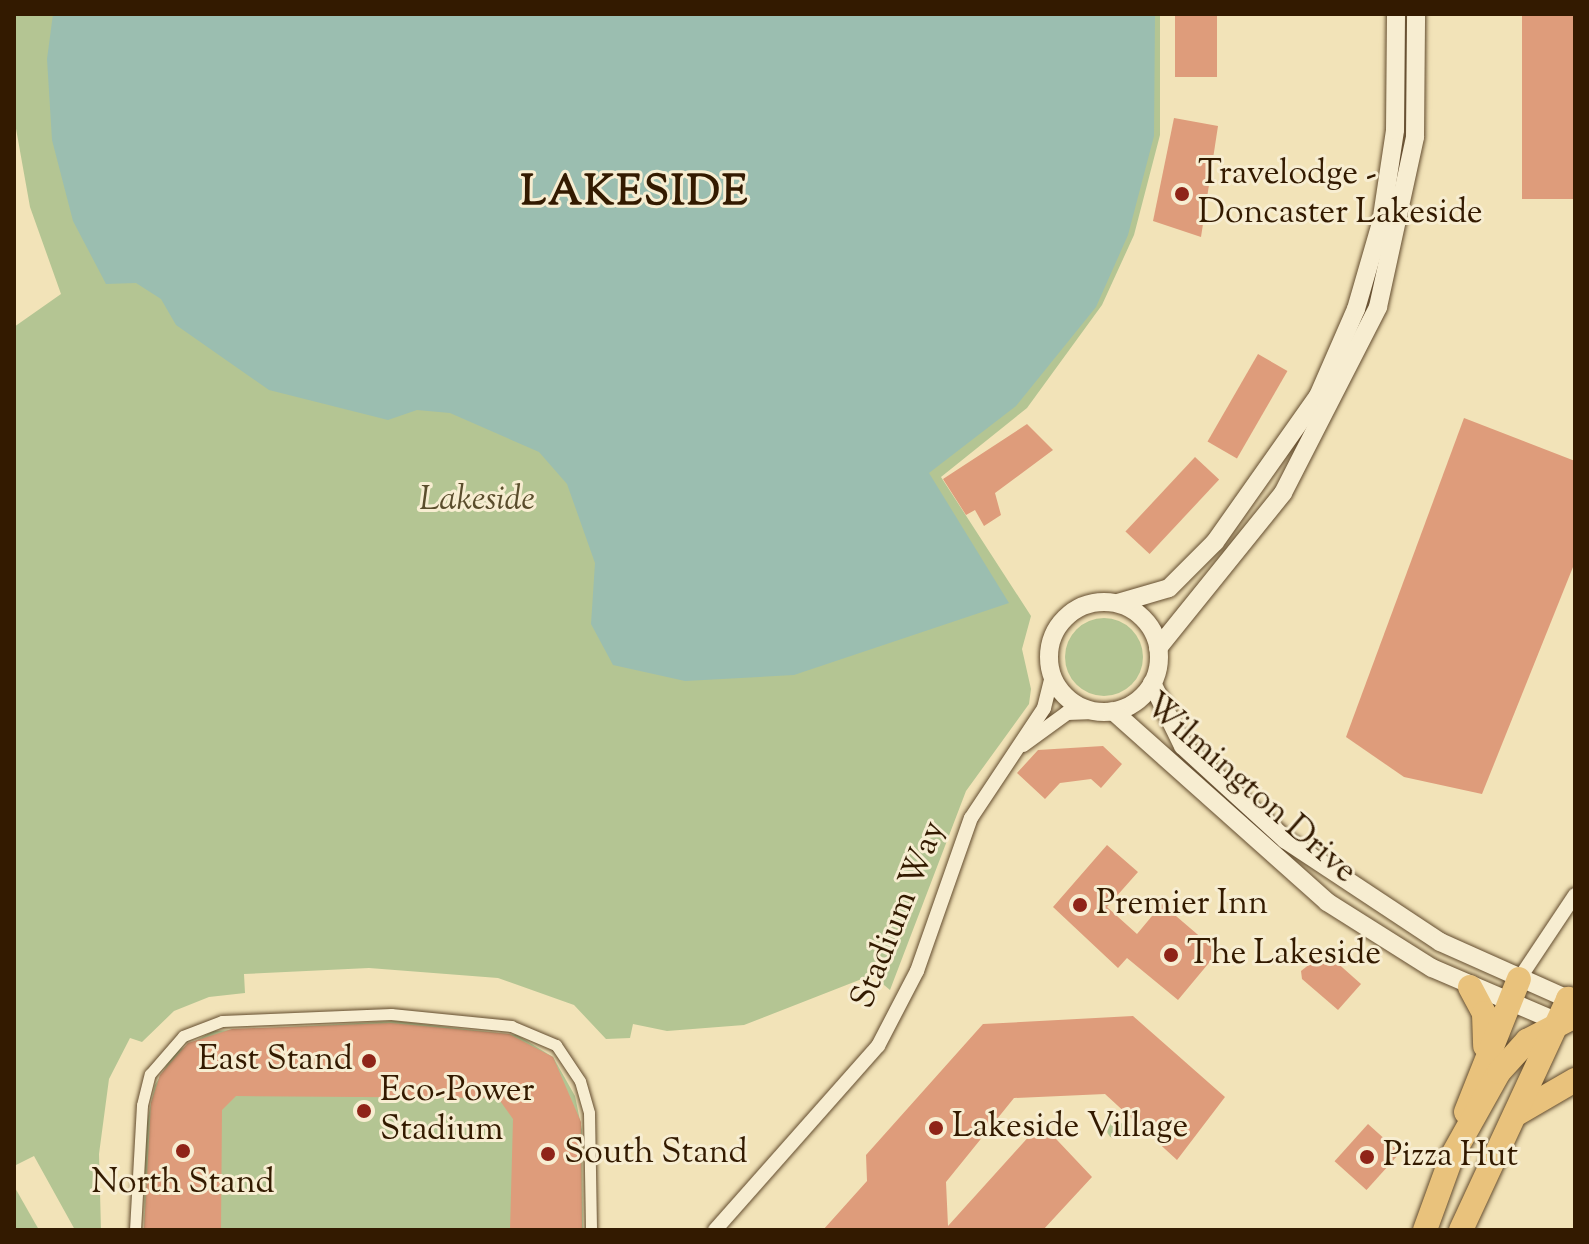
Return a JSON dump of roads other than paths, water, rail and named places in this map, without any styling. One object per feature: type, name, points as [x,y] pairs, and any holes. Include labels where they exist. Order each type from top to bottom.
[{"type":"highway","points":[[1425,1230],[1480,1064],[1519,979]]},
{"type":"highway","points":[[1470,987],[1484,1013],[1480,1064]]},
{"type":"highway","points":[[1461,1230],[1513,1117],[1571,1008]]},
{"type":"highway","points":[[1452,1156],[1499,1072],[1571,1008]]},
{"type":"highway","points":[[1513,1117],[1575,1080]]},
{"type":"street","points":[[1396,14],[1395,130],[1381,223],[1356,309],[1318,396],[1215,542],[1169,588],[1118,603],[1092,603],[1064,619],[1050,644],[1052,676],[1066,698],[1104,712],[1152,683],[1158,648],[1283,493],[1378,307],[1415,137],[1416,14]]},
{"type":"street","points":[[1118,603],[1150,627],[1158,648]]},
{"type":"street","name":"Stadium Way","points":[[715,1230],[878,1046],[917,971],[952,860],[1004,761],[1044,708],[1052,676]]},
{"type":"street","name":"Wilmington Drive","points":[[1152,683],[1183,746],[1275,832],[1440,942],[1519,979],[1571,1008]]},
{"type":"street","name":"Stadium Way","points":[[1004,761],[1067,713],[1104,712]]},
{"type":"street","name":"Wilmington Drive","points":[[1104,712],[1327,902],[1470,987],[1507,1003],[1571,1008]]},
{"type":"street","points":[[1519,979],[1575,895]]},
{"type":"street","points":[[135,1230],[142,1105],[150,1074],[183,1036],[222,1021],[391,1014],[511,1026],[556,1045],[580,1081],[589,1113],[591,1230]]},
{"type":"place","name":"Travelodge - Doncaster Lakeside","points":[[1182,194]]},
{"type":"place","name":"Premier Inn","points":[[1080,905]]},
{"type":"place","name":"The Lakeside","points":[[1171,955]]},
{"type":"place","name":"East Stand","points":[[369,1061]]},
{"type":"place","name":"Eco-Power Stadium","points":[[364,1111]]},
{"type":"place","name":"Lakeside Village","points":[[936,1128]]},
{"type":"place","name":"North Stand","points":[[183,1151]]},
{"type":"place","name":"South Stand","points":[[548,1154]]},
{"type":"place","name":"Pizza Hut","points":[[1367,1157]]},
{"type":"district","name":"LAKESIDE","points":[[635,194]]},
{"type":"park label","name":"Lakeside","points":[[477,501]]}]
